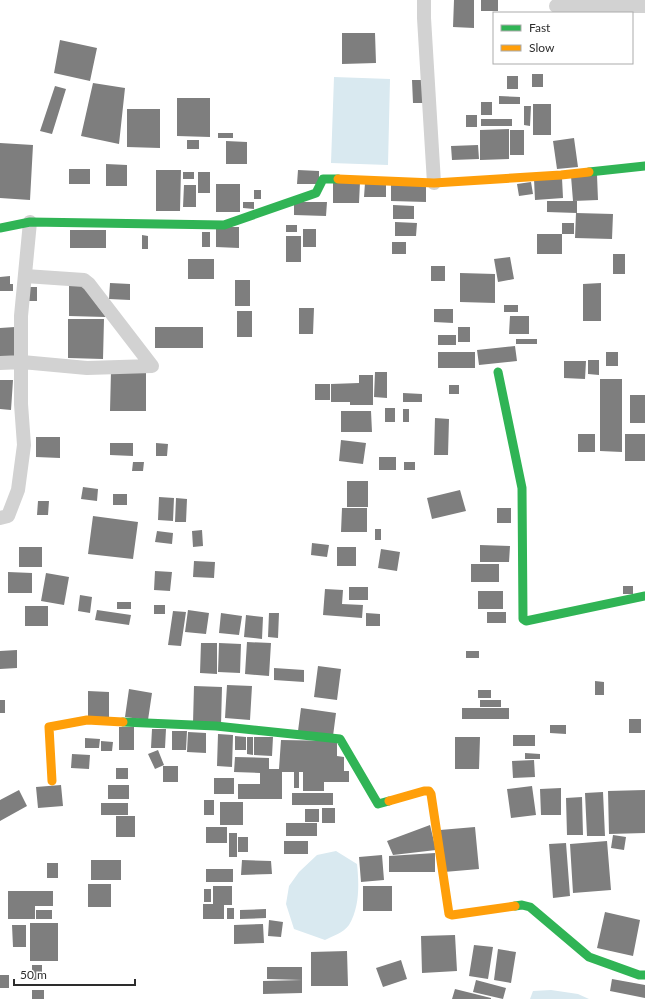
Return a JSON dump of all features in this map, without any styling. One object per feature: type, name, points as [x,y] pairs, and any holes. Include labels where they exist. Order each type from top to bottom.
[{"type":"street","points":[[424,0],[434,183]]},
{"type":"street","points":[[556,6],[645,6]]},
{"type":"street","points":[[0,228],[30,222],[229,224],[312,195],[316,193],[323,179],[325,178],[434,183],[645,166]]},
{"type":"street","points":[[0,518],[8,516],[18,490],[24,445],[21,404],[22,316],[30,222]]},
{"type":"street","points":[[0,363],[22,362],[87,368],[152,366],[89,284],[84,280],[25,276]]},
{"type":"street","points":[[498,372],[522,488],[523,619],[526,621],[645,596]]},
{"type":"street","points":[[52,781],[49,727],[87,720],[216,726],[340,738],[378,804],[424,791],[429,791],[431,794],[449,914],[452,915],[522,905],[530,906],[590,956],[639,975],[645,975]]},
{"type":"shaded area","points":[[334,77],[390,79],[388,165],[331,163]]},
{"type":"shaded area","points":[[336,851],[357,864],[358,895],[353,918],[347,928],[325,940],[294,929],[286,904],[289,886],[299,872],[317,855]]},
{"type":"shaded area","points":[[551,990],[578,994],[589,999],[530,999],[533,991]]},
{"type":"building","points":[[454,0],[474,0],[474,28],[453,27]]},
{"type":"building","points":[[481,0],[498,0],[498,11],[481,11]]},
{"type":"building","points":[[342,33],[375,33],[376,63],[342,64]]},
{"type":"building","points":[[60,40],[97,48],[90,81],[54,73]]},
{"type":"building","points":[[532,74],[543,74],[543,87],[532,87]]},
{"type":"building","points":[[507,76],[518,76],[518,89],[507,89]]},
{"type":"building","points":[[412,80],[423,80],[423,103],[413,103]]},
{"type":"building","points":[[93,83],[125,88],[119,144],[81,136]]},
{"type":"building","points":[[55,86],[66,89],[52,134],[40,131]]},
{"type":"building","points":[[499,96],[520,97],[520,104],[499,104]]},
{"type":"building","points":[[177,98],[210,98],[210,137],[177,136]]},
{"type":"building","points":[[481,102],[492,102],[492,115],[481,115]]},
{"type":"building","points":[[533,104],[551,104],[551,135],[533,135]]},
{"type":"building","points":[[524,106],[531,106],[530,126],[524,125]]},
{"type":"building","points":[[127,109],[160,109],[160,148],[127,147]]},
{"type":"building","points":[[466,115],[477,115],[477,127],[466,127]]},
{"type":"building","points":[[481,119],[512,119],[512,126],[481,126]]},
{"type":"building","points":[[509,129],[509,159],[480,160],[480,130]]},
{"type":"building","points":[[510,130],[524,130],[524,155],[510,155]]},
{"type":"building","points":[[218,133],[233,133],[233,138],[218,138]]},
{"type":"building","points":[[574,138],[578,167],[557,169],[553,141]]},
{"type":"building","points":[[187,140],[199,140],[199,149],[187,149]]},
{"type":"building","points":[[226,141],[247,142],[247,164],[226,164]]},
{"type":"building","points":[[0,143],[33,145],[30,200],[0,198]]},
{"type":"building","points":[[478,145],[479,159],[452,160],[451,146]]},
{"type":"building","points":[[106,164],[127,165],[127,186],[106,186]]},
{"type":"building","points":[[69,169],[90,169],[90,184],[69,184]]},
{"type":"building","points":[[156,170],[181,170],[180,211],[156,211]]},
{"type":"building","points":[[298,170],[319,171],[319,184],[297,184]]},
{"type":"building","points":[[183,172],[194,172],[194,179],[183,179]]},
{"type":"building","points":[[198,172],[210,172],[210,193],[198,193]]},
{"type":"building","points":[[597,175],[598,200],[573,201],[571,176]]},
{"type":"building","points":[[562,178],[563,198],[535,200],[534,179]]},
{"type":"building","points":[[333,182],[360,182],[359,203],[333,203]]},
{"type":"building","points":[[531,182],[533,194],[519,196],[517,184]]},
{"type":"building","points":[[365,183],[386,184],[386,197],[364,197]]},
{"type":"building","points":[[216,184],[240,184],[240,212],[216,212]]},
{"type":"building","points":[[391,184],[426,184],[426,202],[391,201]]},
{"type":"building","points":[[184,185],[196,185],[196,207],[183,207]]},
{"type":"building","points":[[254,190],[261,190],[261,199],[254,199]]},
{"type":"building","points":[[547,201],[577,201],[577,213],[547,212]]},
{"type":"building","points":[[243,202],[254,202],[254,209],[243,208]]},
{"type":"building","points":[[294,202],[327,202],[326,216],[294,215]]},
{"type":"building","points":[[393,205],[414,206],[414,219],[393,219]]},
{"type":"building","points":[[576,213],[613,214],[612,239],[575,238]]},
{"type":"building","points":[[395,222],[417,223],[416,236],[395,236]]},
{"type":"building","points":[[562,223],[574,223],[574,234],[562,234]]},
{"type":"building","points":[[286,225],[297,225],[297,232],[286,232]]},
{"type":"building","points":[[216,227],[239,227],[239,248],[216,247]]},
{"type":"building","points":[[303,229],[316,229],[316,247],[303,247]]},
{"type":"building","points":[[70,230],[106,230],[106,248],[70,248]]},
{"type":"building","points":[[202,232],[210,232],[210,247],[202,247]]},
{"type":"building","points":[[537,234],[562,234],[562,254],[537,254]]},
{"type":"building","points":[[142,235],[148,236],[148,249],[142,249]]},
{"type":"building","points":[[286,236],[301,236],[301,262],[286,262]]},
{"type":"building","points":[[392,242],[406,242],[406,254],[392,254]]},
{"type":"building","points":[[613,254],[625,254],[625,274],[613,274]]},
{"type":"building","points":[[510,257],[514,279],[498,282],[494,259]]},
{"type":"building","points":[[188,259],[214,259],[214,279],[188,279]]},
{"type":"building","points":[[431,266],[445,266],[445,281],[431,281]]},
{"type":"building","points":[[460,273],[495,274],[495,303],[460,302]]},
{"type":"building","points":[[10,276],[10,284],[13,284],[13,291],[0,291],[0,277]]},
{"type":"building","points":[[235,280],[250,280],[250,306],[235,306]]},
{"type":"building","points":[[69,282],[80,282],[106,317],[69,316]]},
{"type":"building","points":[[110,283],[130,284],[130,300],[109,299]]},
{"type":"building","points":[[601,283],[601,321],[583,321],[583,284]]},
{"type":"building","points":[[29,287],[37,287],[37,301],[29,301]]},
{"type":"building","points":[[504,305],[518,305],[518,312],[504,312]]},
{"type":"building","points":[[299,308],[314,308],[313,334],[299,334]]},
{"type":"building","points":[[434,309],[453,309],[453,323],[434,322]]},
{"type":"building","points":[[237,311],[252,311],[252,337],[237,337]]},
{"type":"building","points":[[510,316],[529,316],[529,334],[509,334]]},
{"type":"building","points":[[68,319],[104,319],[103,359],[68,358]]},
{"type":"building","points":[[15,327],[16,359],[0,359],[0,328]]},
{"type":"building","points":[[155,327],[203,327],[203,348],[155,348]]},
{"type":"building","points":[[458,327],[470,327],[470,342],[458,342]]},
{"type":"building","points":[[438,335],[456,335],[456,345],[438,345]]},
{"type":"building","points":[[516,339],[537,339],[537,344],[516,344]]},
{"type":"building","points":[[515,346],[517,361],[479,365],[477,350]]},
{"type":"building","points":[[438,352],[475,352],[475,368],[438,368]]},
{"type":"building","points":[[606,352],[618,352],[618,366],[606,366]]},
{"type":"building","points":[[588,360],[599,360],[599,375],[588,374]]},
{"type":"building","points":[[564,361],[586,361],[585,379],[564,378]]},
{"type":"building","points":[[111,371],[146,372],[146,411],[110,411]]},
{"type":"building","points":[[375,372],[387,372],[387,398],[374,397]]},
{"type":"building","points":[[359,375],[373,375],[373,405],[350,405],[350,402],[331,402],[331,384],[359,383]]},
{"type":"building","points":[[600,379],[622,379],[622,452],[600,451]]},
{"type":"building","points":[[0,380],[13,380],[11,410],[0,409]]},
{"type":"building","points":[[315,384],[330,384],[330,400],[315,400]]},
{"type":"building","points":[[449,385],[459,385],[459,394],[449,394]]},
{"type":"building","points":[[403,393],[422,394],[422,402],[403,402]]},
{"type":"building","points":[[630,395],[645,395],[645,423],[630,423]]},
{"type":"building","points":[[385,408],[395,408],[395,422],[385,422]]},
{"type":"building","points":[[403,409],[409,409],[409,422],[403,422]]},
{"type":"building","points":[[341,411],[371,411],[372,432],[341,432]]},
{"type":"building","points":[[435,418],[449,419],[448,455],[434,455]]},
{"type":"building","points":[[578,434],[595,434],[595,452],[578,452]]},
{"type":"building","points":[[625,434],[645,434],[645,461],[625,461]]},
{"type":"building","points":[[36,437],[60,437],[60,458],[36,457]]},
{"type":"building","points":[[341,440],[366,443],[363,464],[339,461]]},
{"type":"building","points":[[110,443],[133,443],[133,456],[110,455]]},
{"type":"building","points":[[156,443],[168,444],[167,456],[156,456]]},
{"type":"building","points":[[379,457],[396,457],[396,470],[379,470]]},
{"type":"building","points":[[133,462],[144,462],[143,471],[132,471]]},
{"type":"building","points":[[404,462],[415,462],[415,470],[404,470]]},
{"type":"building","points":[[347,481],[368,481],[368,507],[347,507]]},
{"type":"building","points":[[83,487],[98,489],[97,501],[81,499]]},
{"type":"building","points":[[460,490],[466,511],[432,519],[427,498]]},
{"type":"building","points":[[113,494],[127,494],[127,505],[113,505]]},
{"type":"building","points":[[159,497],[174,498],[173,521],[158,520]]},
{"type":"building","points":[[176,498],[187,499],[186,522],[175,522]]},
{"type":"building","points":[[38,501],[49,501],[48,515],[37,515]]},
{"type":"building","points":[[342,508],[367,508],[367,532],[341,532]]},
{"type":"building","points":[[497,508],[511,508],[511,523],[497,523]]},
{"type":"building","points":[[93,516],[138,522],[133,559],[88,554]]},
{"type":"building","points":[[375,529],[381,529],[381,540],[375,540]]},
{"type":"building","points":[[202,530],[203,546],[193,547],[192,531]]},
{"type":"building","points":[[157,531],[173,533],[172,544],[155,542]]},
{"type":"building","points":[[312,543],[329,545],[327,557],[311,555]]},
{"type":"building","points":[[480,545],[510,546],[509,562],[480,562]]},
{"type":"building","points":[[19,547],[42,547],[42,567],[19,567]]},
{"type":"building","points":[[337,547],[356,547],[356,566],[337,566]]},
{"type":"building","points":[[381,549],[400,552],[397,571],[378,568]]},
{"type":"building","points":[[194,561],[215,562],[214,578],[193,577]]},
{"type":"building","points":[[471,564],[499,564],[499,582],[471,582]]},
{"type":"building","points":[[155,571],[172,572],[170,591],[154,590]]},
{"type":"building","points":[[8,572],[32,573],[32,593],[8,593]]},
{"type":"building","points":[[46,573],[69,577],[64,605],[41,601]]},
{"type":"building","points":[[623,586],[633,586],[633,594],[623,594]]},
{"type":"building","points":[[349,587],[368,587],[368,600],[349,600]]},
{"type":"building","points":[[325,589],[343,590],[342,604],[363,605],[362,618],[323,615]]},
{"type":"building","points":[[478,591],[503,591],[503,609],[478,609]]},
{"type":"building","points":[[80,595],[92,597],[90,613],[78,611]]},
{"type":"building","points":[[117,602],[131,602],[131,609],[117,609]]},
{"type":"building","points":[[154,605],[165,605],[165,614],[154,614]]},
{"type":"building","points":[[25,606],[48,606],[48,626],[25,626]]},
{"type":"building","points":[[97,610],[131,615],[129,625],[95,620]]},
{"type":"building","points":[[188,610],[209,613],[206,634],[185,632]]},
{"type":"building","points":[[173,611],[186,612],[181,646],[168,645]]},
{"type":"building","points":[[487,612],[506,612],[506,623],[487,623]]},
{"type":"building","points":[[221,613],[242,616],[239,635],[219,633]]},
{"type":"building","points":[[269,613],[279,613],[278,638],[268,637]]},
{"type":"building","points":[[366,613],[380,614],[380,626],[366,626]]},
{"type":"building","points":[[246,615],[263,617],[262,639],[244,637]]},
{"type":"building","points":[[247,642],[271,643],[269,676],[245,674]]},
{"type":"building","points":[[201,643],[217,643],[217,674],[200,673]]},
{"type":"building","points":[[219,643],[241,644],[240,673],[218,672]]},
{"type":"building","points":[[17,650],[17,668],[0,669],[0,651]]},
{"type":"building","points":[[466,651],[479,651],[479,658],[466,658]]},
{"type":"building","points":[[318,666],[341,669],[337,700],[314,697]]},
{"type":"building","points":[[274,668],[304,670],[304,682],[274,680]]},
{"type":"building","points":[[595,681],[604,682],[604,695],[595,695]]},
{"type":"building","points":[[227,685],[252,686],[250,720],[225,718]]},
{"type":"building","points":[[194,686],[222,687],[221,725],[193,723]]},
{"type":"building","points":[[129,689],[152,693],[148,720],[125,717]]},
{"type":"building","points":[[478,690],[491,690],[491,698],[478,698]]},
{"type":"building","points":[[88,691],[109,692],[109,718],[88,718]]},
{"type":"building","points":[[0,700],[5,700],[5,713],[0,713]]},
{"type":"building","points":[[480,700],[501,700],[501,707],[480,707]]},
{"type":"building","points":[[301,708],[336,713],[333,736],[298,731]]},
{"type":"building","points":[[462,708],[509,708],[509,719],[462,719]]},
{"type":"building","points":[[629,719],[641,719],[641,733],[629,733]]},
{"type":"building","points":[[550,725],[566,725],[566,734],[550,733]]},
{"type":"building","points":[[119,727],[134,727],[134,750],[119,750]]},
{"type":"building","points":[[152,729],[166,729],[165,748],[151,748]]},
{"type":"building","points":[[172,731],[187,731],[186,750],[172,750]]},
{"type":"building","points":[[188,732],[206,733],[206,753],[187,752]]},
{"type":"building","points":[[218,734],[233,735],[232,767],[217,766]]},
{"type":"building","points":[[513,735],[535,735],[535,746],[513,746]]},
{"type":"building","points":[[235,736],[246,737],[246,750],[235,750]]},
{"type":"building","points":[[247,737],[253,737],[253,755],[247,754]]},
{"type":"building","points":[[254,737],[273,737],[272,756],[254,755]]},
{"type":"building","points":[[455,737],[480,737],[479,769],[455,769]]},
{"type":"building","points":[[85,738],[100,739],[99,748],[85,748]]},
{"type":"building","points":[[281,740],[337,741],[337,756],[344,757],[344,771],[349,771],[349,782],[324,782],[324,791],[303,791],[303,772],[299,772],[299,788],[294,788],[294,772],[282,772],[282,799],[238,799],[238,784],[260,784],[260,773],[234,772],[235,757],[269,758],[269,769],[279,769]]},
{"type":"building","points":[[101,741],[113,742],[112,751],[101,751]]},
{"type":"building","points":[[158,750],[164,765],[155,769],[148,754]]},
{"type":"building","points":[[525,753],[540,754],[540,759],[525,759]]},
{"type":"building","points":[[72,754],[90,755],[89,769],[71,768]]},
{"type":"building","points":[[534,760],[535,777],[513,778],[512,761]]},
{"type":"building","points":[[163,766],[178,766],[178,782],[163,782]]},
{"type":"building","points":[[116,768],[128,768],[128,779],[116,779]]},
{"type":"building","points":[[214,778],[234,778],[234,794],[214,794]]},
{"type":"building","points":[[61,785],[63,806],[38,808],[36,787]]},
{"type":"building","points":[[108,785],[129,785],[129,799],[108,799]]},
{"type":"building","points":[[532,786],[536,815],[511,818],[507,789]]},
{"type":"building","points":[[561,788],[561,815],[541,815],[540,789]]},
{"type":"building","points":[[19,790],[27,806],[0,821],[0,800]]},
{"type":"building","points":[[645,790],[645,833],[609,834],[608,791]]},
{"type":"building","points":[[603,792],[605,836],[587,836],[585,793]]},
{"type":"building","points":[[292,793],[333,793],[333,805],[292,805]]},
{"type":"building","points":[[582,797],[583,835],[567,835],[566,798]]},
{"type":"building","points":[[204,800],[214,800],[214,815],[204,815]]},
{"type":"building","points":[[220,802],[243,802],[243,825],[220,825]]},
{"type":"building","points":[[101,803],[128,803],[128,815],[101,815]]},
{"type":"building","points":[[322,808],[335,808],[335,823],[322,823]]},
{"type":"building","points":[[305,809],[319,809],[319,822],[305,822]]},
{"type":"building","points":[[116,816],[135,816],[135,837],[116,837]]},
{"type":"building","points":[[286,823],[317,823],[317,836],[286,836]]},
{"type":"building","points":[[430,825],[436,850],[393,855],[387,841]]},
{"type":"building","points":[[206,827],[227,827],[227,843],[206,843]]},
{"type":"building","points":[[475,827],[479,869],[444,872],[440,830]]},
{"type":"building","points":[[229,833],[237,833],[237,857],[229,857]]},
{"type":"building","points":[[613,835],[626,837],[624,850],[611,848]]},
{"type":"building","points":[[238,837],[248,837],[248,852],[238,852]]},
{"type":"building","points":[[284,841],[308,841],[308,854],[284,854]]},
{"type":"building","points":[[607,841],[611,890],[573,893],[570,844]]},
{"type":"building","points":[[566,843],[570,896],[553,898],[549,844]]},
{"type":"building","points":[[435,853],[435,872],[389,872],[389,856]]},
{"type":"building","points":[[382,855],[384,880],[361,882],[359,857]]},
{"type":"building","points":[[91,860],[121,860],[121,880],[91,880]]},
{"type":"building","points":[[242,860],[271,861],[272,874],[241,875]]},
{"type":"building","points":[[47,863],[58,863],[58,878],[47,878]]},
{"type":"building","points":[[206,869],[233,869],[233,882],[206,882]]},
{"type":"building","points":[[88,884],[111,884],[111,907],[88,907]]},
{"type":"building","points":[[213,886],[232,886],[232,905],[224,905],[224,919],[203,919],[203,904],[213,904]]},
{"type":"building","points":[[363,886],[392,886],[392,911],[363,911]]},
{"type":"building","points":[[204,889],[211,889],[211,902],[204,902]]},
{"type":"building","points":[[8,891],[53,891],[53,906],[35,906],[35,919],[8,919]]},
{"type":"building","points":[[227,908],[234,908],[234,919],[227,919]]},
{"type":"building","points":[[266,909],[266,918],[240,919],[240,910]]},
{"type":"building","points":[[36,910],[52,910],[52,919],[36,919]]},
{"type":"building","points":[[605,912],[640,920],[633,956],[597,948]]},
{"type":"building","points":[[269,920],[283,922],[281,937],[268,936]]},
{"type":"building","points":[[30,923],[58,923],[58,961],[30,961]]},
{"type":"building","points":[[263,924],[264,943],[234,944],[234,925]]},
{"type":"building","points":[[12,925],[26,925],[26,947],[13,947]]},
{"type":"building","points":[[455,935],[457,971],[422,973],[421,936]]},
{"type":"building","points":[[474,945],[493,947],[488,979],[469,976]]},
{"type":"building","points":[[498,949],[516,952],[511,983],[494,980]]},
{"type":"building","points":[[347,951],[348,986],[311,986],[311,952]]},
{"type":"building","points":[[401,960],[407,979],[383,987],[376,968]]},
{"type":"building","points":[[32,965],[42,965],[42,980],[32,980]]},
{"type":"building","points":[[267,967],[302,967],[302,980],[267,979]]},
{"type":"building","points":[[0,975],[9,975],[9,988],[0,988]]},
{"type":"building","points":[[612,979],[645,985],[645,998],[610,991]]},
{"type":"building","points":[[302,980],[302,993],[263,994],[263,981]]},
{"type":"building","points":[[476,980],[506,988],[503,999],[473,992]]},
{"type":"building","points":[[455,989],[491,998],[491,999],[452,999]]},
{"type":"building","points":[[32,990],[44,990],[44,999],[32,999]]},
{"type":"traffic: fast","points":[[589,172],[645,166]]},
{"type":"traffic: fast","points":[[0,228],[30,222],[224,225],[316,193],[323,179],[338,179]]},
{"type":"traffic: fast","points":[[498,372],[522,488],[523,619],[526,621],[645,596]]},
{"type":"traffic: fast","points":[[123,722],[216,726],[340,739],[378,804],[389,801]]},
{"type":"traffic: fast","points":[[515,906],[522,905],[530,907],[589,957],[639,975],[645,975]]},
{"type":"traffic: slow","points":[[338,179],[434,183],[589,172]]},
{"type":"traffic: slow","points":[[52,781],[49,727],[87,720],[123,722]]},
{"type":"traffic: slow","points":[[389,801],[424,791],[429,791],[431,794],[449,914],[452,915],[515,906]]}]
